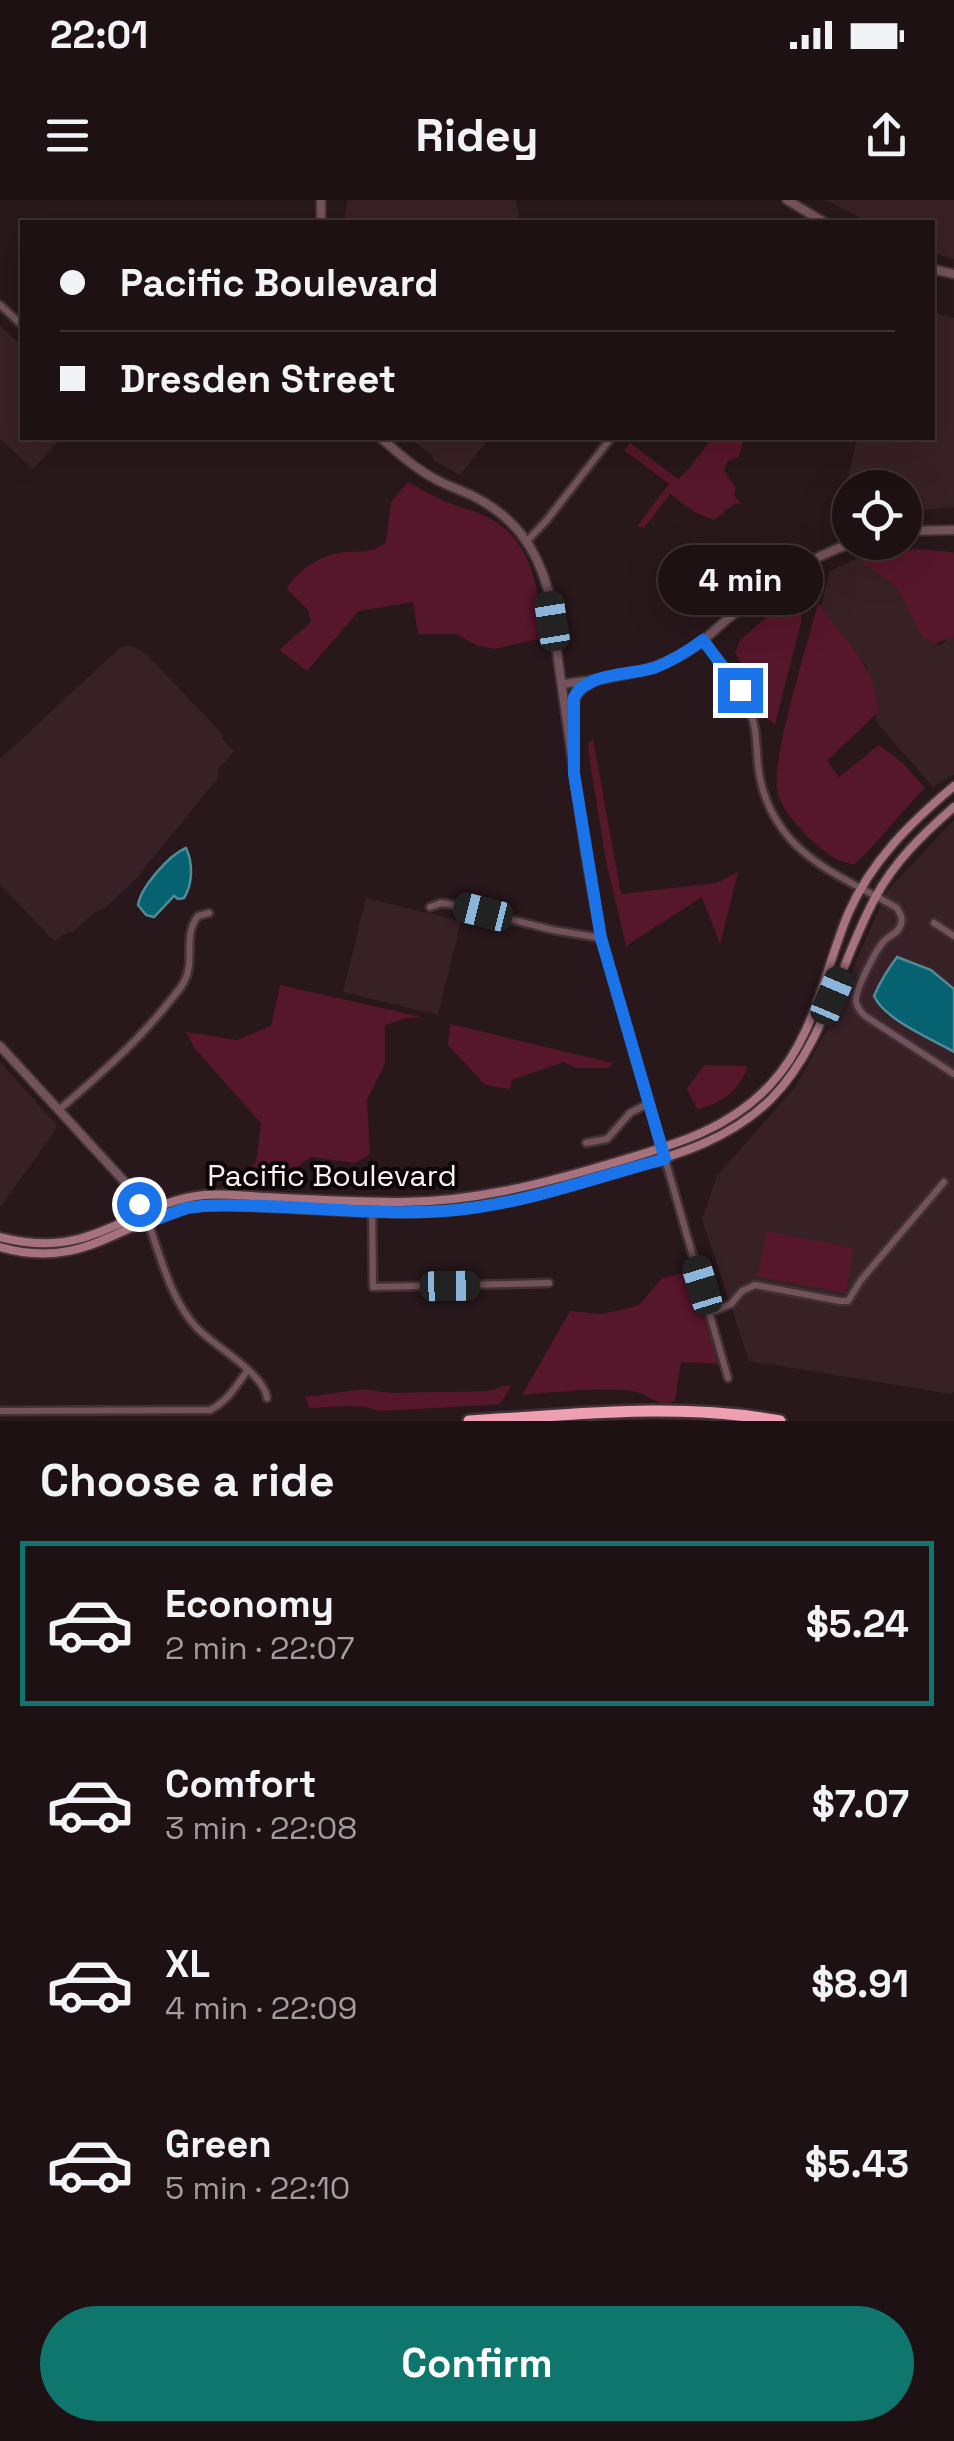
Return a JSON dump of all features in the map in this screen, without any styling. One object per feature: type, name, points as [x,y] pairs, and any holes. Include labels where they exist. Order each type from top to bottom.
[{"type":"highway","points":[[469,1421],[625,1411],[702,1412],[780,1421]]},
{"type":"main road","name":"Pacific Boulevard","points":[[0,1248],[38,1254],[70,1252],[102,1242],[178,1200],[203,1195],[441,1201],[490,1194],[544,1184],[697,1137],[737,1114],[782,1070],[814,1012],[862,887],[908,827],[954,786]]},
{"type":"main road","name":"Pacific Boulevard","points":[[0,1237],[34,1243],[72,1241],[146,1217],[202,1206],[371,1212],[436,1211],[498,1204],[665,1159],[705,1144],[737,1126],[786,1082],[812,1042],[876,895],[910,848],[954,807]]},
{"type":"street","points":[[787,200],[821,220]]},
{"type":"street","points":[[0,305],[20,323]]},
{"type":"street","points":[[383,440],[427,474],[494,508],[528,540],[537,556],[548,590],[601,938],[728,1378]]},
{"type":"street","points":[[528,540],[609,440]]},
{"type":"street","points":[[922,531],[954,530]]},
{"type":"street","points":[[562,684],[656,667],[686,653],[786,573],[832,551]]},
{"type":"street","points":[[703,640],[735,682],[750,710],[763,790],[778,821],[805,854],[897,908],[902,917],[897,932],[883,942],[859,988],[856,1006],[870,1020],[954,1074]]},
{"type":"street","points":[[574,774],[575,696],[580,688],[598,680]]},
{"type":"street","points":[[430,906],[441,902],[601,938]]},
{"type":"street","points":[[60,1109],[124,1052],[183,984],[189,970],[189,933],[198,916],[209,913]]},
{"type":"street","points":[[934,922],[954,936]]},
{"type":"street","points":[[0,1046],[123,1180],[146,1217],[173,1290],[189,1318],[264,1386],[266,1398]]},
{"type":"street","points":[[586,1144],[607,1139],[630,1114],[649,1103]]},
{"type":"street","points":[[710,1313],[731,1304],[742,1290],[755,1284],[848,1301],[861,1280],[944,1182]]},
{"type":"street","points":[[372,1201],[372,1287],[549,1283]]},
{"type":"street","points":[[0,1411],[210,1410],[219,1406],[248,1371]]},
{"type":"shaded area","points":[[347,200],[516,200],[520,220],[344,220]]},
{"type":"shaded area","points":[[826,200],[954,200],[954,259],[935,254],[935,220],[864,220]]},
{"type":"shaded area","points":[[935,313],[954,318],[954,507],[922,510],[922,470],[850,470],[857,440],[935,440]]},
{"type":"shaded area","points":[[0,326],[20,344],[20,440],[59,440],[33,469],[0,439]]},
{"type":"shaded area","points":[[412,440],[487,440],[460,475],[433,460]]},
{"type":"shaded area","points":[[710,440],[743,440],[739,457],[728,461],[724,470],[741,503],[714,520],[696,513],[670,494],[644,528],[637,526],[669,484],[624,450],[630,443],[678,479]]},
{"type":"shaded area","points":[[408,482],[487,517],[515,539],[536,586],[543,638],[494,649],[456,634],[418,634],[413,602],[359,611],[307,671],[279,650],[311,622],[308,610],[287,589],[302,571],[323,558],[367,551],[386,543],[391,502]]},
{"type":"shaded area","points":[[922,550],[953,552],[954,636],[937,643],[923,638],[897,587],[862,562],[922,560]]},
{"type":"shaded area","points":[[853,560],[867,560],[898,583],[939,646],[954,634],[954,775],[933,787],[877,723],[867,667],[820,610],[830,571]]},
{"type":"shaded area","points":[[795,593],[802,598],[801,623],[775,724],[765,717],[753,682],[735,653],[740,640]]},
{"type":"shaded area","points":[[818,603],[871,677],[879,711],[827,761],[839,777],[879,745],[903,763],[925,788],[855,864],[836,858],[814,843],[791,818],[778,794],[784,730]]},
{"type":"shaded area","points":[[128,645],[151,659],[234,751],[218,770],[218,778],[134,881],[73,932],[54,941],[0,884],[0,759],[120,648]]},
{"type":"shaded area","points":[[593,739],[621,894],[716,883],[738,872],[720,944],[702,897],[626,946],[606,861],[588,749]]},
{"type":"shaded area","points":[[954,820],[954,1392],[749,1361],[702,1219],[717,1176],[795,1087],[822,1039],[887,891]]},
{"type":"shaded area","points":[[366,898],[461,921],[438,1015],[343,992]]},
{"type":"shaded area","points":[[280,985],[422,1017],[385,1025],[385,1064],[367,1100],[370,1154],[355,1163],[311,1157],[277,1181],[241,1177],[256,1162],[261,1123],[195,1049],[186,1032],[237,1040],[271,1026]]},
{"type":"shaded area","points":[[450,1024],[613,1063],[609,1068],[576,1068],[564,1062],[512,1080],[510,1089],[485,1085],[448,1045]]},
{"type":"shaded area","points":[[0,1062],[57,1125],[0,1207]]},
{"type":"shaded area","points":[[704,1065],[748,1066],[729,1095],[697,1109],[687,1089]]},
{"type":"shaded area","points":[[767,1231],[854,1248],[846,1293],[757,1276]]},
{"type":"shaded area","points":[[694,1271],[718,1364],[681,1362],[675,1401],[663,1403],[638,1392],[618,1390],[522,1395],[570,1311],[601,1314],[630,1308],[640,1304],[662,1278]]},
{"type":"shaded area","points":[[511,1386],[500,1404],[402,1410],[309,1408],[305,1397],[363,1389],[391,1393],[487,1391]]},
{"type":"water","points":[[186,848],[191,873],[184,898],[174,896],[154,917],[146,915],[138,905],[144,889],[164,864]]},
{"type":"water","points":[[897,957],[931,970],[954,989],[954,1052],[898,1021],[874,996]]},
{"type":"route","points":[[139,1204],[148,1222],[187,1208],[223,1205],[409,1213],[459,1210],[530,1198],[665,1159],[601,938],[574,774],[574,698],[578,690],[598,680],[656,667],[703,640],[740,690]]}]
